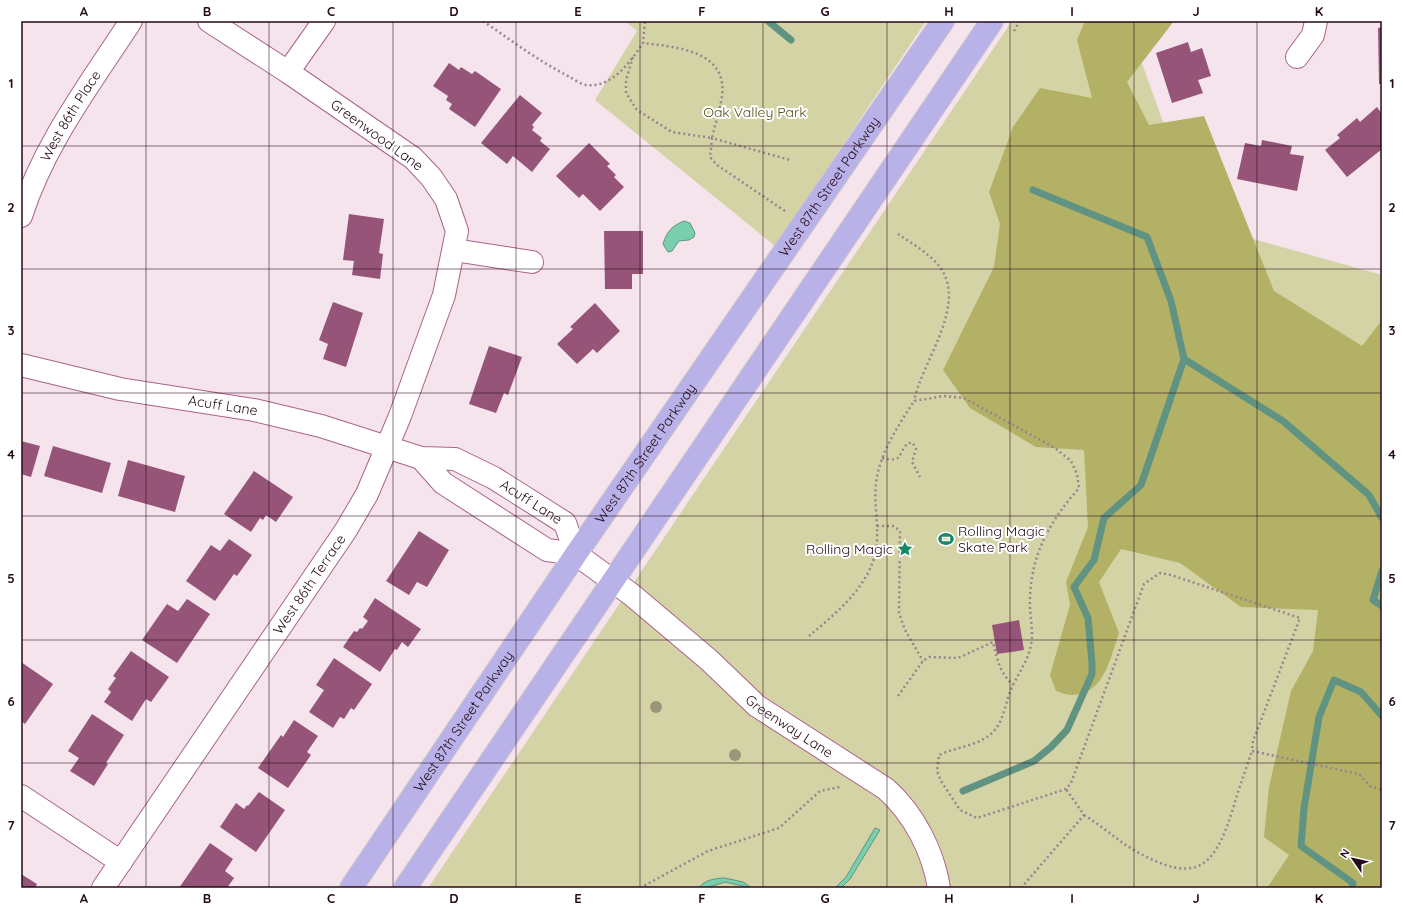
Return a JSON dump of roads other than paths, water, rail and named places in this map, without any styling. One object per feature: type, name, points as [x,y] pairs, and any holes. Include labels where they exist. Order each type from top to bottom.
[{"type":"main road","name":"West 87th Street Parkway","points":[[351,888],[576,554],[943,21]]},
{"type":"main road","points":[[405,888],[612,580],[992,21]]},
{"type":"street","name":"West 86th Place","points":[[21,216],[44,156],[64,122],[131,21]]},
{"type":"street","name":"Greenwood Lane","points":[[209,21],[288,72],[413,158],[432,177],[446,199],[457,231],[454,250]]},
{"type":"street","points":[[288,72],[324,21]]},
{"type":"street","points":[[1297,57],[1313,35],[1316,21]]},
{"type":"street","points":[[454,250],[532,262]]},
{"type":"street","name":"West 86th Terrace","points":[[103,888],[346,530],[367,494],[388,446],[444,295],[454,250]]},
{"type":"street","name":"Acuff Lane","points":[[21,365],[120,389],[254,410],[321,426],[388,446],[421,458],[455,459],[507,486],[565,523],[576,554]]},
{"type":"street","name":"Acuff Lane","points":[[421,458],[443,483],[547,550],[576,554],[612,580]]},
{"type":"street","name":"Greenway Lane","points":[[612,580],[709,660],[757,706],[874,780],[897,799],[913,820],[936,867],[940,888]]},
{"type":"street","points":[[21,796],[121,862]]},
{"type":"waterway","points":[[768,21],[791,40]]},
{"type":"waterway","points":[[1033,190],[1147,237],[1171,301],[1184,359],[1283,421],[1369,495],[1382,518]]},
{"type":"waterway","points":[[963,791],[1034,761],[1051,747],[1067,730],[1092,674],[1088,618],[1074,587],[1094,560],[1104,518],[1141,485],[1184,359]]},
{"type":"waterway","points":[[1382,571],[1373,600],[1382,606]]},
{"type":"waterway","points":[[1352,888],[1353,883],[1301,846],[1304,808],[1319,717],[1334,680],[1361,692],[1382,716]]},
{"type":"place","name":"Rolling Magic Skate Park","points":[[946,539]]},
{"type":"place","name":"Rolling Magic","points":[[905,549]]},
{"type":"park label","name":"Oak Valley Park","points":[[755,112]]}]
